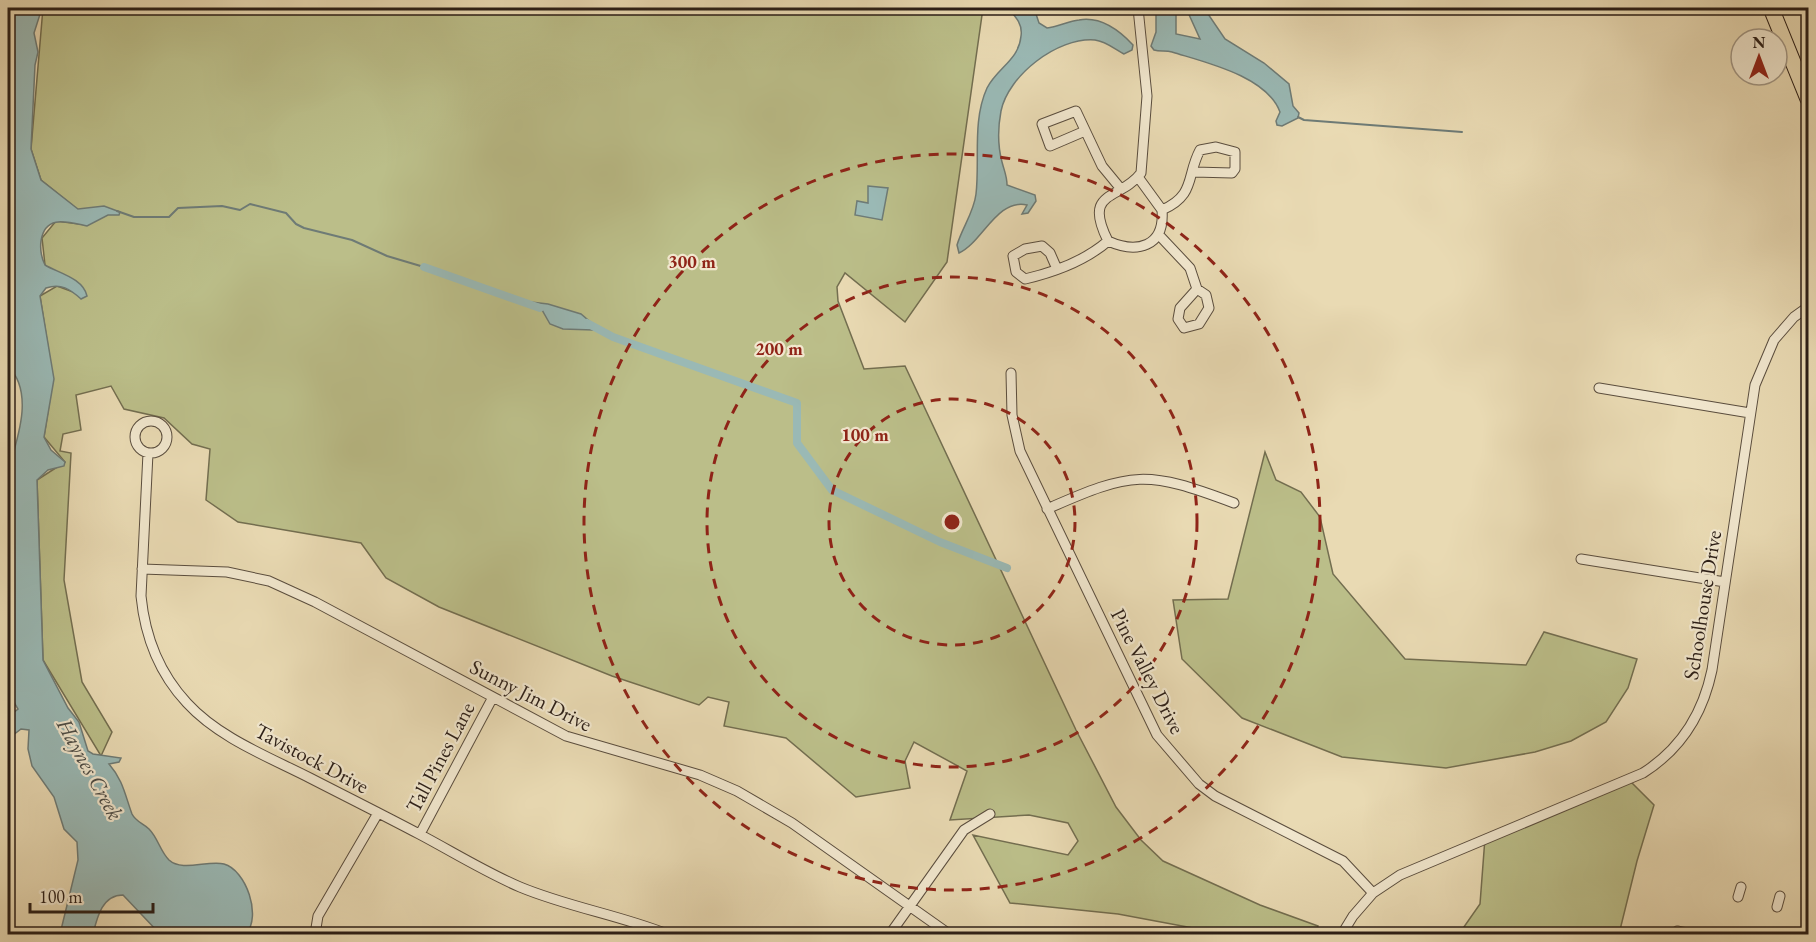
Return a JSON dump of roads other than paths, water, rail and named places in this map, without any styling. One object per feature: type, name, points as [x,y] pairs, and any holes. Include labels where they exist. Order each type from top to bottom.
[{"type":"main road","points":[[1771,8],[1809,99]]},
{"type":"street","points":[[1138,8],[1147,109],[1141,173],[1121,189],[1107,195],[1102,201],[1101,225],[1108,241],[1128,248],[1139,248],[1150,243],[1158,234],[1162,210],[1138,177]]},
{"type":"street","points":[[1085,131],[1050,146],[1042,124],[1076,111],[1104,171],[1121,189]]},
{"type":"street","points":[[1162,210],[1177,202],[1194,172],[1197,155],[1206,147],[1231,149],[1235,152],[1235,169],[1232,173],[1194,172]]},
{"type":"street","points":[[1158,234],[1190,268],[1197,290]]},
{"type":"street","points":[[1057,269],[1050,253],[1042,246],[1024,249],[1013,256],[1016,272],[1025,279],[1057,269],[1082,259],[1108,241]]},
{"type":"street","name":"Schoolhouse Drive","points":[[1342,934],[1353,916],[1373,893],[1418,867],[1643,773],[1667,755],[1690,728],[1704,698],[1712,670],[1750,413],[1759,369],[1774,340],[1784,327],[1809,307]]},
{"type":"street","name":"Pine Valley Drive","points":[[1011,373],[1014,432],[1047,509],[1152,725],[1170,751],[1198,783],[1215,796],[1343,861],[1373,893]]},
{"type":"street","points":[[1599,388],[1750,413]]},
{"type":"street","name":"Tavistock Drive","points":[[148,453],[141,597],[149,642],[164,672],[186,702],[219,730],[523,888],[633,921],[667,934]]},
{"type":"street","points":[[1047,509],[1098,486],[1139,478],[1174,482],[1234,503]]},
{"type":"street","points":[[1581,559],[1725,582]]},
{"type":"street","name":"Sunny Jim Drive","points":[[142,569],[227,572],[269,581],[315,602],[566,736],[700,775],[749,796],[792,823],[909,908],[950,934]]},
{"type":"street","name":"Tall Pines Lane","points":[[420,834],[493,697]]},
{"type":"street","points":[[315,934],[318,916],[378,813]]},
{"type":"street","points":[[890,934],[964,830],[990,814]]},
{"type":"street","points":[[1738,897],[1741,887]]},
{"type":"street","points":[[1777,907],[1780,896]]},
{"type":"street","points":[[1677,931],[1691,934]]},
{"type":"water","name":"Haynes Creek","points":[[8,8],[42,8],[34,33],[38,52],[35,65],[31,149],[41,180],[78,209],[104,206],[120,212],[119,215],[108,215],[87,226],[65,222],[52,223],[43,232],[41,241],[41,253],[45,265],[75,280],[85,290],[87,296],[81,299],[69,290],[56,286],[46,288],[40,296],[54,379],[44,437],[51,450],[65,462],[64,466],[48,470],[37,480],[43,660],[68,708],[79,722],[88,751],[93,754],[121,758],[119,762],[109,764],[121,782],[132,814],[152,833],[169,860],[181,865],[224,864],[239,875],[245,884],[252,906],[251,926],[246,934],[160,934],[123,895],[116,896],[105,903],[93,934],[60,934],[78,860],[77,842],[64,829],[54,797],[32,766],[28,749],[29,730],[21,729],[8,739],[8,717],[18,709],[8,692],[8,471],[22,417],[22,403],[21,389],[8,366],[8,324],[10,323],[8,320]]},
{"type":"water","points":[[1008,8],[1034,8],[1039,23],[1047,28],[1087,19],[1102,22],[1122,34],[1133,45],[1132,50],[1124,54],[1099,41],[1080,41],[1050,52],[1024,72],[1005,98],[999,124],[999,137],[1007,185],[1035,195],[1036,201],[1028,213],[1022,214],[1027,205],[1016,205],[998,214],[967,248],[959,253],[957,245],[976,194],[978,127],[982,101],[991,81],[1012,58],[1021,36],[1018,20]]},
{"type":"water","points":[[1156,8],[1176,8],[1176,34],[1200,39],[1186,8],[1204,8],[1225,39],[1264,63],[1289,84],[1293,106],[1299,113],[1298,118],[1282,126],[1277,125],[1276,121],[1280,112],[1273,99],[1249,80],[1217,66],[1170,51],[1154,50],[1151,46],[1156,32]]},
{"type":"water","points":[[868,186],[888,188],[882,220],[855,215],[857,201],[868,203]]},
{"type":"water","points":[[531,302],[548,304],[581,314],[595,326],[593,330],[563,329],[550,324],[542,310],[529,307]]},
{"type":"waterway","points":[[1298,117],[1304,120],[1462,132]]},
{"type":"waterway","points":[[117,211],[134,217],[169,217],[178,208],[222,206],[240,210],[250,204],[286,213],[296,224],[304,228],[352,240],[387,256],[424,267]]},
{"type":"waterway","points":[[424,267],[540,308]]},
{"type":"waterway","points":[[587,323],[613,337],[797,403],[797,443],[832,490],[940,542],[1007,568]]}]
